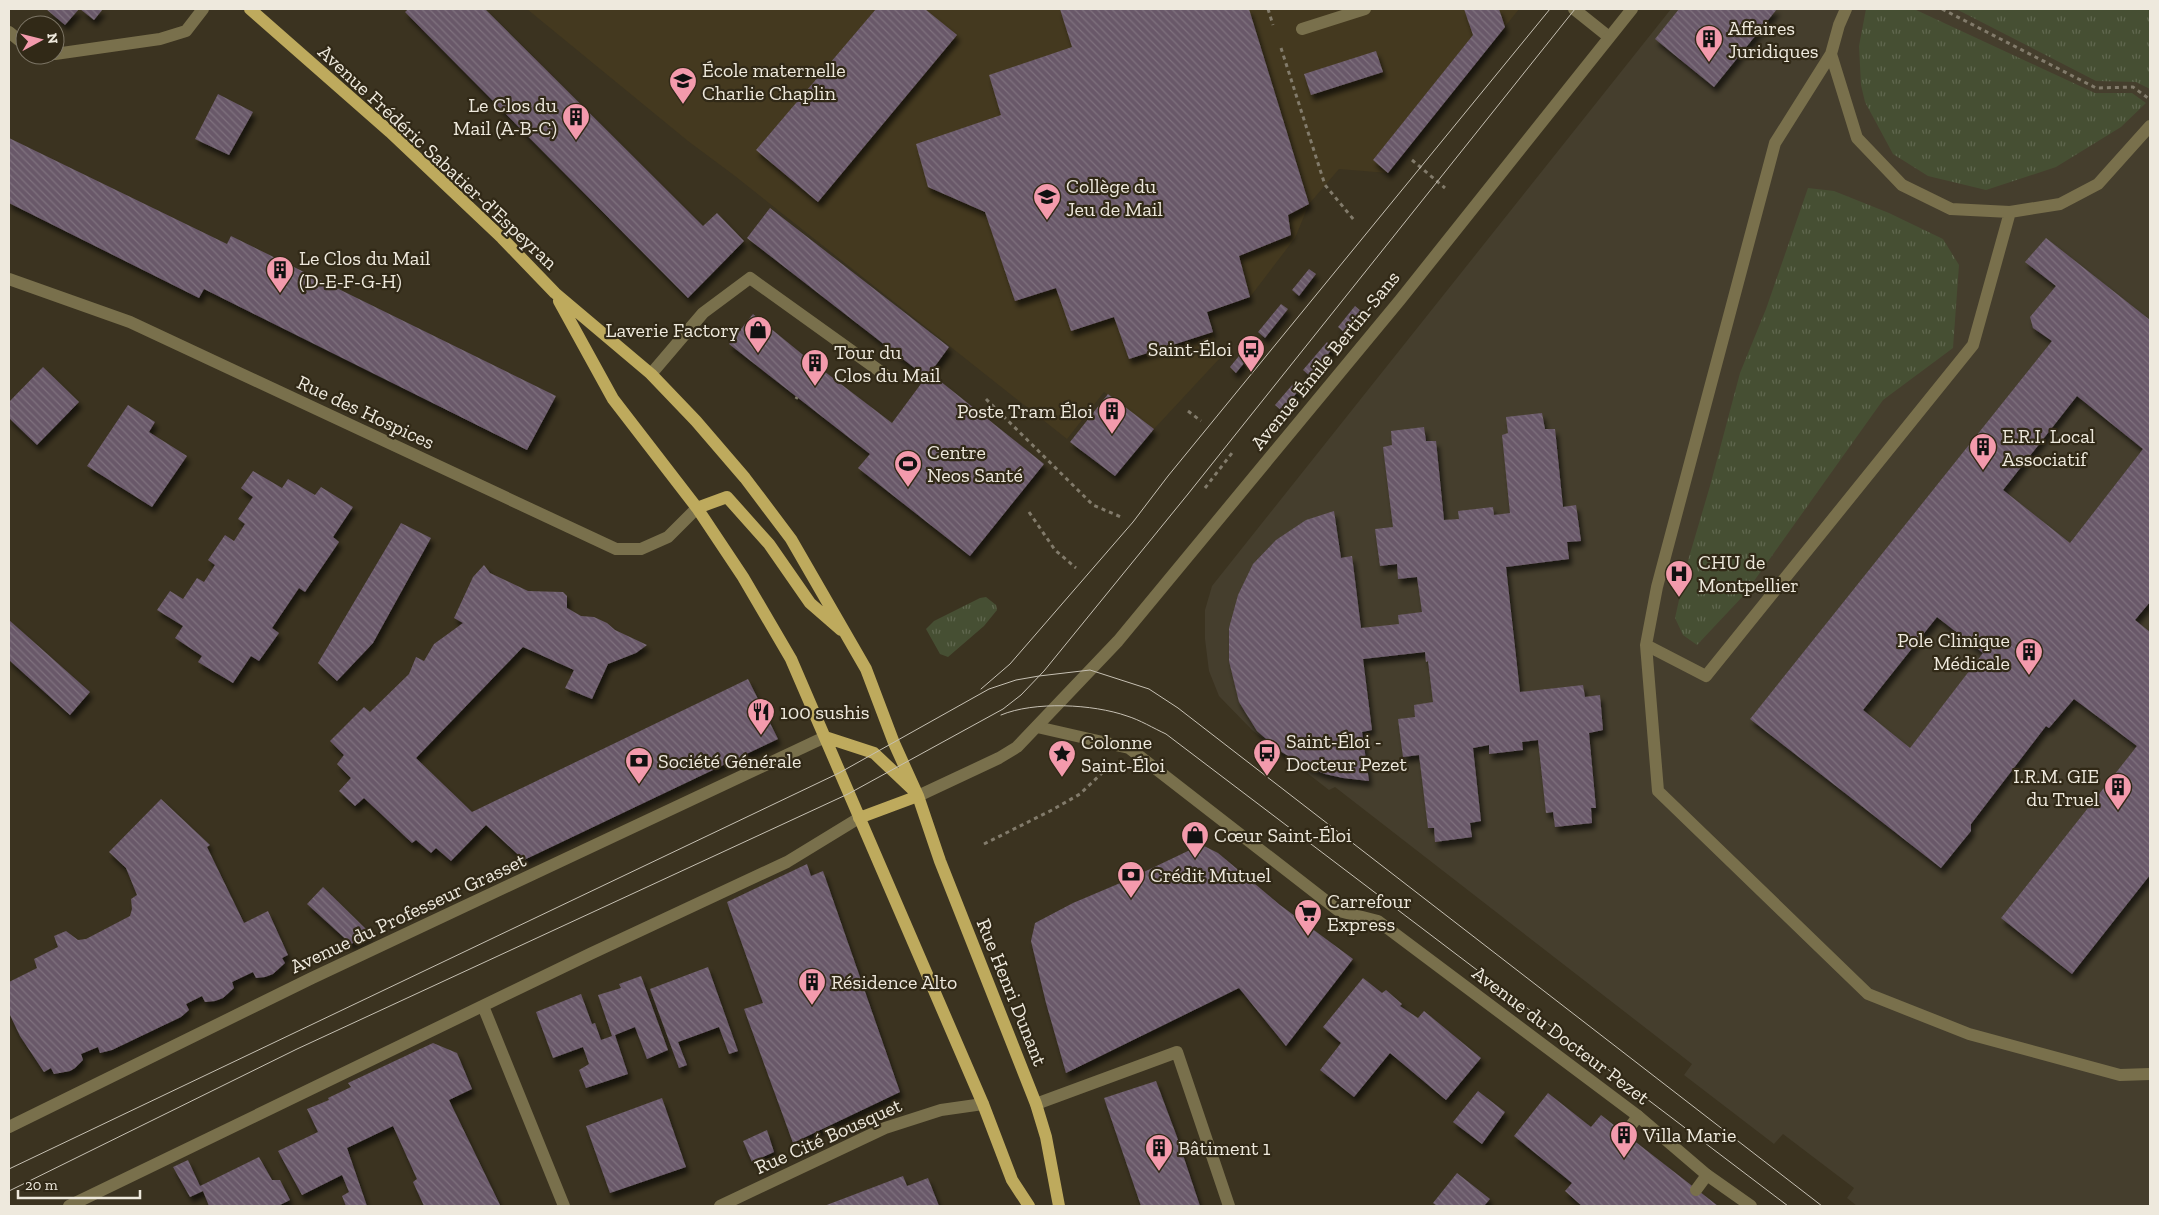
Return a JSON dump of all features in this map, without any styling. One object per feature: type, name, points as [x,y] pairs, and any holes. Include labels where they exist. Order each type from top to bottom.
[{"type":"main road","name":"Avenue Frédéric Sabatier-d'Espeyran","points":[[250,9],[390,132],[502,238],[555,293],[651,374],[745,478],[791,539],[849,637],[866,669],[894,743],[918,796]]},
{"type":"main road","name":"Avenue Frédéric Sabatier-d'Espeyran","points":[[555,293],[613,399],[698,508],[743,577],[791,659],[859,818]]},
{"type":"main road","points":[[698,508],[727,497],[769,544],[810,603],[849,637]]},
{"type":"main road","points":[[825,738],[874,754],[918,796],[859,818],[888,881],[983,1104],[1012,1180],[1029,1206]]},
{"type":"main road","name":"Rue Henri Dunant","points":[[918,796],[940,861],[1036,1104],[1046,1137],[1059,1206]]},
{"type":"street","points":[[65,53],[160,39],[186,31],[203,9]]},
{"type":"street","points":[[1302,29],[1366,9]]},
{"type":"street","points":[[1574,9],[1609,38]]},
{"type":"street","name":"Avenue Émile Bertin-Sans","points":[[918,796],[1017,747],[1124,634],[1400,300],[1632,9]]},
{"type":"street","points":[[1846,9],[1839,25],[1831,54],[1776,142],[1657,587],[1646,645],[1658,791],[1868,994],[1969,1034],[2120,1075],[2150,1074]]},
{"type":"street","points":[[1831,54],[1857,138],[1902,186],[1951,210],[2010,212],[2060,204],[2098,184],[2150,126]]},
{"type":"street","points":[[1646,645],[1706,676],[1973,345],[2010,212]]},
{"type":"street","points":[[651,374],[703,313],[750,278],[888,377]]},
{"type":"street","name":"Rue des Hospices","points":[[9,279],[130,322],[616,549],[640,549],[668,537],[698,508]]},
{"type":"street","points":[[1037,726],[1129,748]]},
{"type":"street","name":"Avenue du Professeur Grasset","points":[[9,1127],[321,974],[825,738]]},
{"type":"street","name":"Avenue du Docteur Pezet","points":[[1129,748],[1339,911],[1378,921],[1638,1116],[1707,1174],[1751,1206]]},
{"type":"street","points":[[69,1206],[590,954],[787,862],[859,818]]},
{"type":"street","points":[[483,1006],[564,1206]]},
{"type":"street","points":[[1036,1104],[1177,1052],[1230,1206]]},
{"type":"street","name":"Rue Cité Bousquet","points":[[720,1206],[885,1128],[941,1110],[983,1104]]},
{"type":"street","points":[[1625,1134],[1638,1116]]},
{"type":"street","points":[[1696,1190],[1707,1174]]},
{"type":"path","points":[[1268,9],[1274,27]]},
{"type":"path","points":[[1942,9],[2096,88],[2133,87],[2150,100]]},
{"type":"path","points":[[1280,46],[1325,185],[1354,220]]},
{"type":"path","points":[[1412,160],[1445,188]]},
{"type":"path","points":[[986,399],[1093,505],[1121,517]]},
{"type":"path","points":[[1188,411],[1201,420]]},
{"type":"path","points":[[1029,512],[1055,550],[1076,568]]},
{"type":"path","points":[[984,844],[1080,794],[1129,748]]},
{"type":"shaded area","name":"Collège du Jeu de Mail","points":[[527,9],[1519,9],[1388,173],[1339,169],[1309,204],[1295,238],[1250,297],[1207,312],[1220,358],[1154,429],[1104,392],[1067,439],[735,176],[688,141]]},
{"type":"shaded area","name":"CHU de Montpellier","points":[[1671,9],[2150,9],[2150,1206],[1857,1206],[1847,1198],[1854,1188],[1783,1134],[1774,1144],[1684,1075],[1692,1064],[1335,787],[1329,790],[1252,730],[1219,696],[1209,671],[1205,639],[1205,610],[1212,586]]},
{"type":"green space","points":[[1866,9],[1914,9],[2095,93],[2132,93],[2146,103],[2121,127],[2056,167],[1986,190],[1928,176],[1893,154],[1865,102],[1861,85],[1859,46]]},
{"type":"green space","points":[[1956,9],[2150,9],[2150,89],[2136,82],[2096,81]]},
{"type":"green space","points":[[1808,188],[1834,191],[1889,213],[1943,239],[1959,265],[1953,348],[1883,400],[1744,595],[1697,645],[1683,635],[1675,618],[1687,564],[1740,373],[1766,309]]},
{"type":"green space","points":[[986,597],[996,605],[997,610],[984,626],[948,657],[940,654],[926,629],[934,621],[980,598]]},
{"type":"building","points":[[46,9],[79,9],[65,25],[65,15],[53,15]]},
{"type":"building","points":[[80,9],[103,9],[94,20]]},
{"type":"building","name":"Le Clos du Mail (A-B-C)","points":[[408,9],[485,9],[703,226],[717,213],[744,241],[688,298],[405,12]]},
{"type":"building","points":[[876,9],[925,9],[957,35],[818,202],[756,150]]},
{"type":"building","points":[[1060,9],[1249,9],[1309,204],[1288,215],[1291,235],[1239,256],[1250,297],[1207,312],[1213,332],[1129,359],[1114,317],[1071,331],[1056,288],[1015,301],[985,212],[928,187],[916,144],[1001,115],[989,75],[1072,47]]},
{"type":"building","points":[[1464,9],[1499,9],[1505,27],[1388,173],[1373,160],[1473,35]]},
{"type":"building","name":"Affaires Juridiques","points":[[1679,9],[1777,9],[1714,87],[1655,39]]},
{"type":"building","points":[[1376,51],[1383,72],[1311,95],[1304,74]]},
{"type":"building","points":[[218,94],[253,112],[229,155],[195,139]]},
{"type":"building","name":"Le Clos du Mail (D-E-F-G-H)","points":[[9,138],[227,244],[231,236],[556,396],[527,450],[204,289],[199,298],[9,203]]},
{"type":"building","name":"Tour du Clos du Mail","points":[[770,208],[949,347],[930,373],[1044,464],[970,556],[858,468],[870,454],[729,344],[753,314],[892,423],[926,377],[747,238]]},
{"type":"building","points":[[2046,238],[2150,320],[2150,602],[2135,620],[2150,632],[2150,875],[2072,974],[2001,918],[2137,746],[2074,699],[2049,728],[2046,726],[1971,824],[1971,831],[1941,868],[1750,719],[2052,341],[2033,328],[2030,317],[2056,286],[2025,262]],"holes":[[[2077,396],[2143,449],[2070,543],[2003,490]],[[1937,617],[1983,653],[1910,748],[1863,710]]]},
{"type":"building","points":[[1309,269],[1316,274],[1299,296],[1292,290]]},
{"type":"building","points":[[1281,304],[1288,309],[1265,338],[1258,332]]},
{"type":"building","points":[[1355,306],[1362,312],[1345,333],[1338,327]]},
{"type":"building","points":[[1327,342],[1333,348],[1310,376],[1303,370]]},
{"type":"building","points":[[1247,346],[1253,352],[1236,373],[1230,367]]},
{"type":"building","points":[[43,367],[79,402],[37,445],[9,418],[9,402]]},
{"type":"building","points":[[1293,384],[1299,390],[1282,411],[1275,405]]},
{"type":"building","name":"Poste Tram Éloi","points":[[1108,394],[1154,429],[1115,476],[1070,442]]},
{"type":"building","points":[[128,405],[155,422],[149,432],[187,456],[152,507],[87,466]]},
{"type":"building","points":[[1542,413],[1545,429],[1555,429],[1563,507],[1576,505],[1581,541],[1567,542],[1569,559],[1506,567],[1520,692],[1583,685],[1585,697],[1600,695],[1603,730],[1589,733],[1596,808],[1591,808],[1592,823],[1555,827],[1553,812],[1546,813],[1538,740],[1522,742],[1523,750],[1489,754],[1489,745],[1473,748],[1481,821],[1470,823],[1472,837],[1435,842],[1434,828],[1428,828],[1419,755],[1403,757],[1398,719],[1415,717],[1414,705],[1433,702],[1428,661],[1426,662],[1425,652],[1363,659],[1372,730],[1362,732],[1369,781],[1343,778],[1325,774],[1303,765],[1280,751],[1257,731],[1239,702],[1229,661],[1229,628],[1238,595],[1253,564],[1276,540],[1306,520],[1334,511],[1341,558],[1352,556],[1361,628],[1399,624],[1398,615],[1422,612],[1417,577],[1398,579],[1397,564],[1380,566],[1375,529],[1393,527],[1383,447],[1392,445],[1391,431],[1424,427],[1426,441],[1436,441],[1444,520],[1459,519],[1458,511],[1493,507],[1494,515],[1510,513],[1502,435],[1508,433],[1506,417]]},
{"type":"building","points":[[253,471],[282,488],[288,479],[315,495],[321,487],[353,507],[333,537],[339,542],[305,592],[299,588],[272,628],[279,633],[259,661],[251,656],[233,683],[198,662],[202,656],[175,638],[183,626],[157,610],[170,591],[183,599],[197,578],[204,582],[215,565],[208,560],[225,535],[234,541],[245,524],[238,519],[253,497],[241,488]]},
{"type":"building","points":[[401,523],[431,538],[373,643],[337,681],[318,663]]},
{"type":"building","points":[[484,565],[490,573],[528,591],[563,592],[567,596],[567,608],[581,616],[594,617],[607,623],[615,630],[647,645],[636,653],[608,664],[592,699],[565,688],[574,670],[523,647],[416,758],[472,812],[748,679],[778,739],[524,860],[486,825],[451,861],[436,848],[431,853],[416,840],[412,843],[364,798],[355,806],[339,791],[351,778],[337,764],[344,755],[330,741],[364,707],[370,712],[409,674],[416,657],[424,661],[434,644],[463,623],[454,618],[473,577]]},
{"type":"building","points":[[9,620],[90,692],[70,715],[9,660]]},
{"type":"building","points":[[161,799],[210,845],[207,847],[244,923],[268,911],[288,955],[282,958],[285,963],[273,974],[265,977],[256,978],[253,972],[232,982],[234,988],[223,998],[205,1002],[202,996],[186,1004],[189,1010],[181,1017],[112,1050],[100,1053],[98,1047],[81,1054],[83,1060],[70,1071],[54,1074],[51,1068],[44,1072],[20,1036],[10,1015],[9,982],[37,968],[34,959],[58,947],[54,936],[66,931],[78,940],[86,939],[130,916],[132,909],[131,899],[137,895],[126,868],[109,852]]},
{"type":"building","points":[[1204,846],[1218,853],[1280,905],[1353,959],[1286,1046],[1239,988],[1066,1073],[1031,941],[1035,923],[1073,903],[1190,850]]},
{"type":"building","name":"Résidence Alto","points":[[807,864],[811,876],[823,871],[900,1092],[793,1143],[744,1009],[763,1003],[727,902]]},
{"type":"building","points":[[323,887],[371,934],[351,944],[307,904]]},
{"type":"building","points":[[708,967],[738,1051],[729,1054],[719,1027],[678,1042],[687,1065],[679,1068],[650,989]]},
{"type":"building","points":[[641,976],[668,1050],[647,1059],[635,1027],[615,1035],[628,1074],[586,1088],[579,1070],[589,1064],[583,1047],[553,1058],[536,1012],[581,994],[592,1024],[595,1023],[601,1040],[612,1036],[598,995],[621,988],[619,984]]},
{"type":"building","points":[[1363,978],[1382,993],[1386,990],[1402,1004],[1400,1006],[1418,1018],[1424,1011],[1481,1058],[1446,1100],[1390,1053],[1354,1097],[1320,1070],[1341,1043],[1323,1027]]},
{"type":"building","points":[[433,1043],[457,1053],[472,1089],[449,1100],[500,1205],[424,1206],[413,1182],[417,1179],[393,1126],[347,1148],[367,1206],[346,1206],[342,1196],[349,1192],[342,1175],[302,1195],[278,1151],[318,1132],[307,1109],[329,1100],[328,1098],[351,1087],[348,1083]]},
{"type":"building","name":"Bâtiment 1","points":[[1156,1081],[1200,1206],[1141,1206],[1104,1098]]},
{"type":"building","points":[[1478,1091],[1505,1112],[1482,1144],[1453,1122]]},
{"type":"building","points":[[1548,1093],[1591,1127],[1601,1115],[1718,1206],[1582,1206],[1565,1191],[1572,1183],[1514,1136]]},
{"type":"building","points":[[662,1098],[686,1167],[610,1193],[586,1126]]},
{"type":"building","points":[[767,1130],[774,1152],[752,1162],[743,1141]]},
{"type":"building","points":[[259,1157],[272,1180],[280,1180],[290,1200],[278,1206],[209,1206],[203,1191],[190,1197],[173,1167],[188,1160],[200,1186]]},
{"type":"building","points":[[1457,1173],[1490,1199],[1484,1206],[1437,1206],[1433,1203]]},
{"type":"building","points":[[903,1176],[907,1186],[928,1178],[939,1206],[824,1206]]},
{"type":"tram line","points":[[981,689],[1010,664],[1133,522],[1168,476],[1550,9]]},
{"type":"tram line","points":[[9,1191],[297,1049],[848,794],[1003,709],[1021,695],[1044,671],[1188,494],[1575,9]]},
{"type":"tram line","points":[[9,1169],[839,773],[989,689],[1016,680],[1090,670],[1149,689],[1178,708],[1822,1206]]},
{"type":"tram line","points":[[1001,715],[1046,706],[1081,707],[1127,716],[1166,734],[1788,1206]]},
{"type":"place","name":"Affaires Juridiques","points":[[1709,63]]},
{"type":"place","name":"École maternelle Charlie Chaplin","points":[[683,105]]},
{"type":"place","name":"Le Clos du Mail (A-B-C)","points":[[576,141]]},
{"type":"place","name":"Collège du Jeu de Mail","points":[[1047,221]]},
{"type":"place","name":"Le Clos du Mail (D-E-F-G-H)","points":[[280,294]]},
{"type":"place","name":"Laverie Factory","points":[[758,354]]},
{"type":"place","name":"Saint-Éloi","points":[[1251,373]]},
{"type":"place","name":"Tour du Clos du Mail","points":[[815,387]]},
{"type":"place","name":"Poste Tram Éloi","points":[[1112,435]]},
{"type":"place","name":"E.R.I. Local Associatif","points":[[1983,471]]},
{"type":"place","name":"Centre Neos Santé","points":[[908,488]]},
{"type":"place","name":"CHU de Montpellier","points":[[1679,598]]},
{"type":"place","name":"Pole Clinique Médicale","points":[[2029,676]]},
{"type":"place","name":"100 sushis","points":[[761,736]]},
{"type":"place","name":"Saint-Éloi - Docteur Pezet","points":[[1267,777]]},
{"type":"place","name":"Colonne Saint-Éloi","points":[[1062,778]]},
{"type":"place","name":"Société Générale","points":[[639,785]]},
{"type":"place","name":"I.R.M. GIE du Truel","points":[[2118,811]]},
{"type":"place","name":"Cœur Saint-Éloi","points":[[1195,859]]},
{"type":"place","name":"Crédit Mutuel","points":[[1131,899]]},
{"type":"place","name":"Carrefour Express","points":[[1308,937]]},
{"type":"place","name":"Résidence Alto","points":[[812,1006]]},
{"type":"place","name":"Villa Marie","points":[[1624,1159]]},
{"type":"place","name":"Bâtiment 1","points":[[1159,1172]]}]
